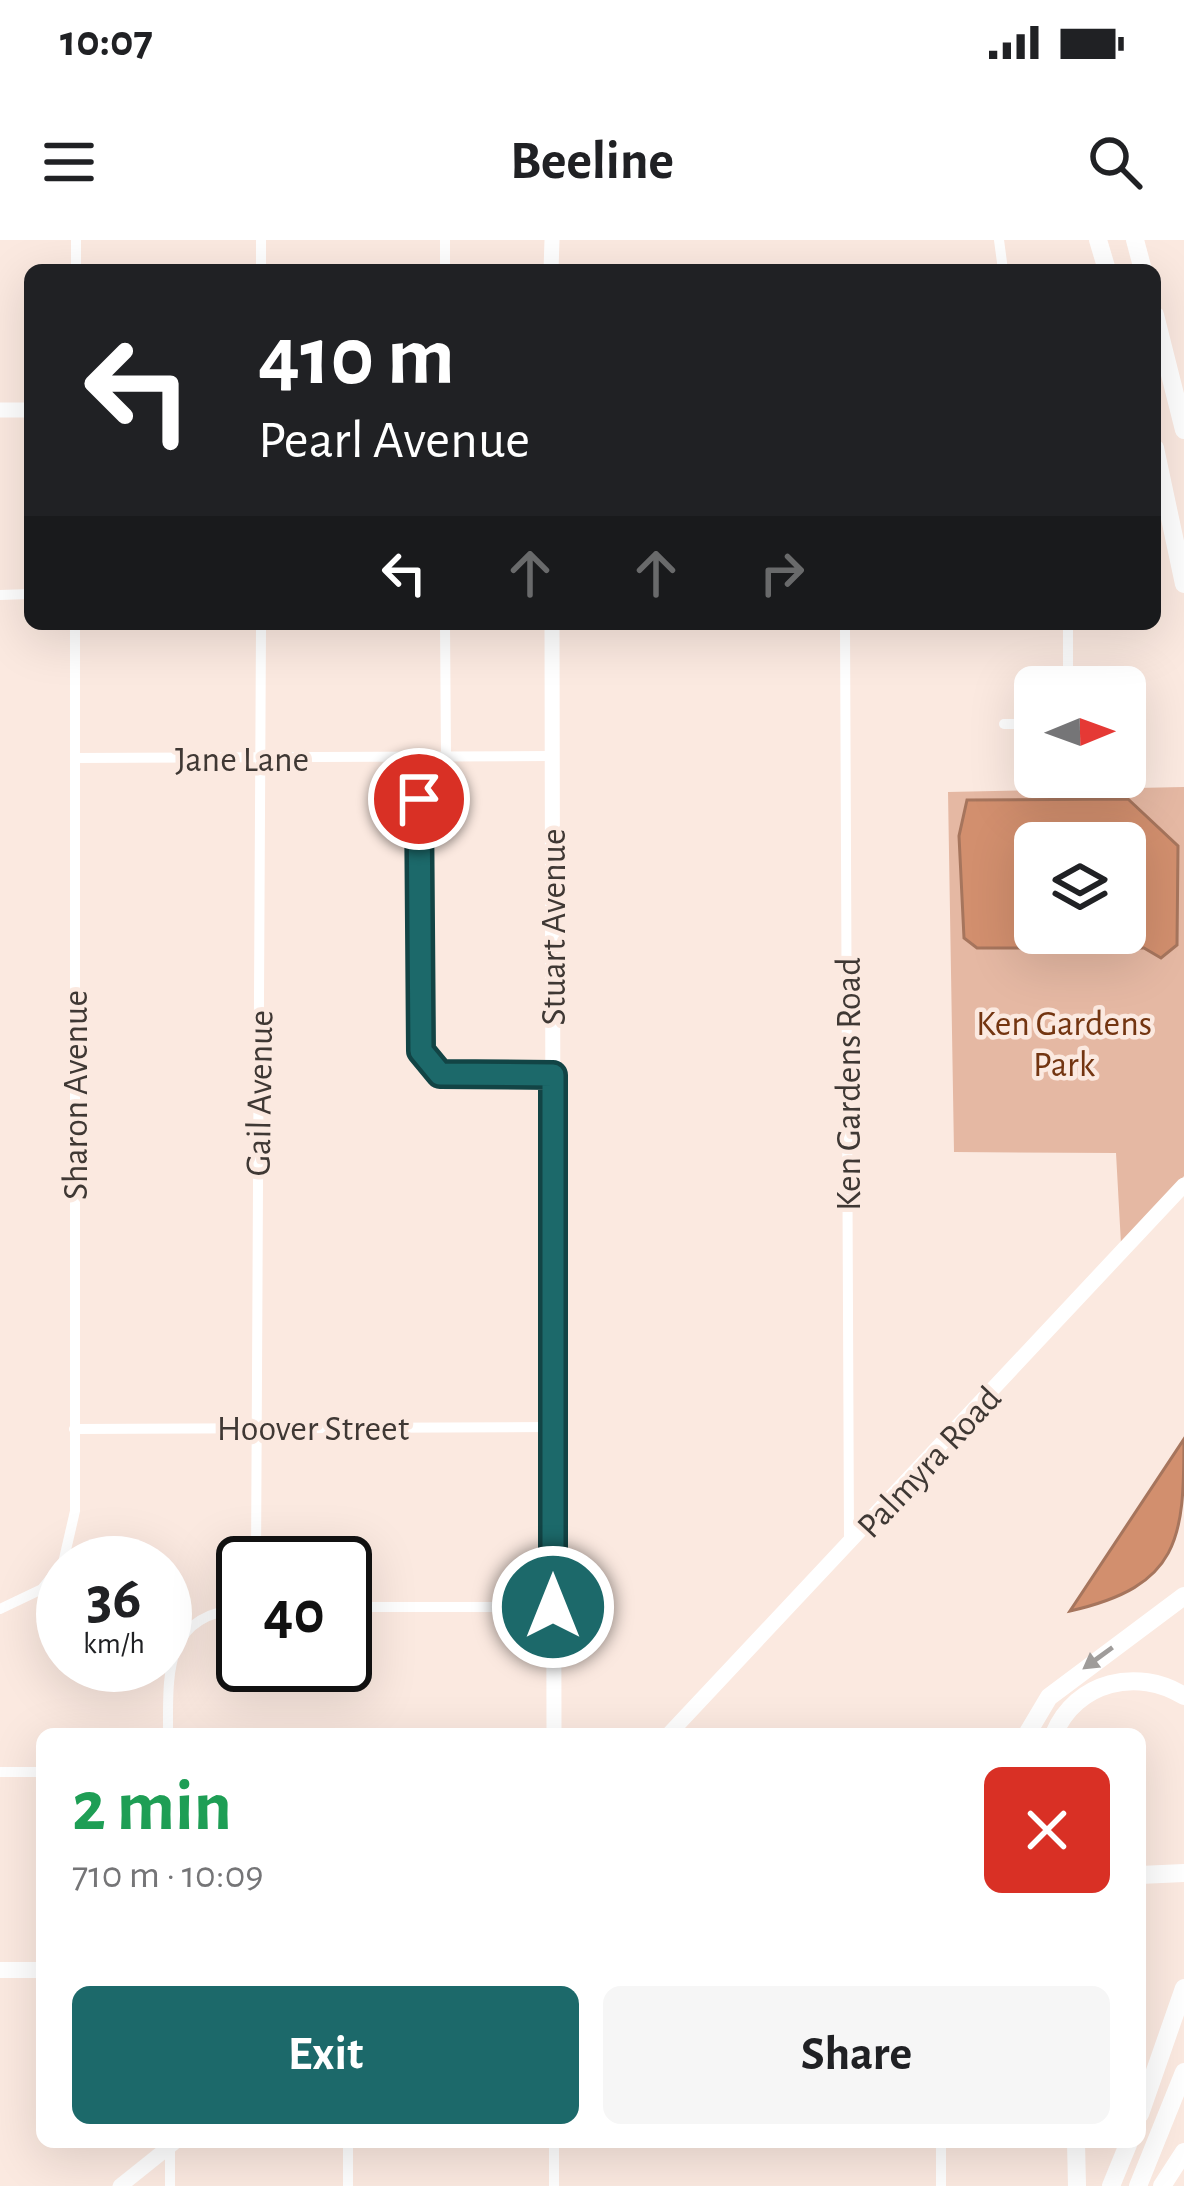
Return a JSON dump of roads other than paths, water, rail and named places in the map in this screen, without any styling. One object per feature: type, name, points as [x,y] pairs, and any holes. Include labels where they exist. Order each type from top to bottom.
[{"type":"highway","points":[[1161,339],[1184,430]]},
{"type":"highway","points":[[1161,476],[1184,584]]},
{"type":"highway","points":[[1031,1728],[1049,1697],[1184,1596]]},
{"type":"highway","points":[[1058,1728],[1076,1704],[1110,1684],[1145,1680],[1184,1696]]},
{"type":"highway","points":[[1146,1877],[1184,1873]]},
{"type":"highway","points":[[1146,2097],[1184,1988]]},
{"type":"highway","points":[[1138,2186],[1184,2072]]},
{"type":"highway","points":[[1076,2148],[1077,2186]]},
{"type":"highway","points":[[1111,2186],[1127,2148]]},
{"type":"highway","points":[[1162,2186],[1184,2152]]},
{"type":"main road","points":[[0,1970],[36,1970]]},
{"type":"street","name":"Sharon Avenue","points":[[71,1536],[75,630]]},
{"type":"street","name":"Gail Avenue","points":[[256,1536],[261,630]]},
{"type":"street","points":[[446,630],[446,757]]},
{"type":"street","name":"Stuart Avenue","points":[[552,630],[554,1728]]},
{"type":"street","name":"Ken Gardens Road","points":[[845,630],[849,1545]]},
{"type":"street","points":[[1067,630],[1067,666]]},
{"type":"street","points":[[1004,724],[1014,724]]},
{"type":"street","name":"Jane Lane","points":[[75,758],[552,756]]},
{"type":"street","points":[[419,758],[421,1051],[440,1074],[553,1075]]},
{"type":"street","name":"Palmyra Road","points":[[675,1728],[1184,1185]]},
{"type":"street","name":"Hoover Street","points":[[74,1429],[552,1426]]},
{"type":"street","name":"Sharon Avenue","points":[[0,1610],[36,1592]]},
{"type":"street","points":[[372,1607],[553,1607]]},
{"type":"street","points":[[168,1728],[168,1674],[184,1634],[216,1612]]},
{"type":"street","points":[[0,1772],[36,1772]]},
{"type":"street","points":[[120,2186],[168,2148]]},
{"type":"street","points":[[170,2186],[173,2148]]},
{"type":"street","points":[[348,2148],[349,2186]]},
{"type":"street","points":[[554,2148],[554,2186]]},
{"type":"street","points":[[941,2148],[941,2186]]},
{"type":"park label","name":"Ken Gardens Park","points":[[1064,1042]]}]
